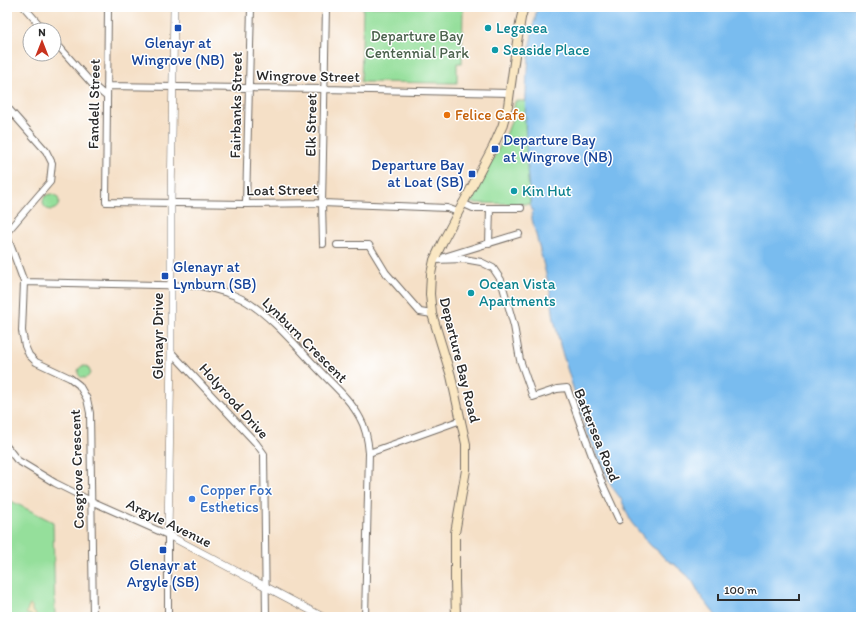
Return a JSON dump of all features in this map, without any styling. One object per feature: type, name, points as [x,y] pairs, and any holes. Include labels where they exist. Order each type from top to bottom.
[{"type":"main road","name":"Departure Bay Road","points":[[456,617],[454,533],[466,470],[466,444],[451,376],[432,314],[430,294],[431,274],[434,260],[443,241],[502,128],[508,106],[518,32],[524,7]]},
{"type":"street","points":[[24,7],[37,22]]},
{"type":"street","name":"Fandell Street","points":[[106,202],[108,7]]},
{"type":"street","name":"Glenayr Drive","points":[[168,617],[174,7]]},
{"type":"street","name":"Fairbanks Street","points":[[246,204],[251,7]]},
{"type":"street","name":"Elk Street","points":[[322,244],[326,7]]},
{"type":"street","points":[[62,50],[94,86],[107,97]]},
{"type":"street","name":"Wingrove Street","points":[[107,86],[509,93]]},
{"type":"street","points":[[7,107],[46,151],[52,163],[50,182],[7,232]]},
{"type":"street","name":"Loat Street","points":[[106,202],[246,204],[322,203],[448,208],[458,212]]},
{"type":"street","points":[[462,203],[473,208],[522,208]]},
{"type":"street","points":[[489,244],[490,208]]},
{"type":"street","points":[[434,260],[519,234]]},
{"type":"street","name":"Cosgrove Crescent","points":[[7,236],[24,282],[22,331],[24,346],[29,355],[36,362],[70,378],[79,385],[87,399],[90,413],[93,617]]},
{"type":"street","points":[[337,245],[369,245],[386,273],[420,312],[432,314]]},
{"type":"street","name":"Battersea Road","points":[[434,260],[464,259],[481,262],[493,268],[501,280],[514,326],[520,360],[533,397],[557,389],[567,388],[602,484],[619,520]]},
{"type":"street","name":"Lynburn Crescent","points":[[24,282],[201,286],[224,291],[242,299],[259,309],[275,324],[350,402],[361,418],[368,440],[365,617]]},
{"type":"street","name":"Holyrood Drive","points":[[171,352],[256,443],[264,454],[266,617]]},
{"type":"street","points":[[368,453],[461,420]]},
{"type":"street","name":"Argyle Avenue","points":[[7,447],[17,460],[55,483],[91,501],[168,535],[324,617]]},
{"type":"green space","name":"Departure Bay Centennial Park","points":[[363,7],[463,7],[462,63],[457,63],[457,83],[361,82]]},
{"type":"green space","points":[[515,101],[526,101],[526,152],[530,204],[469,203],[506,135],[512,119]]},
{"type":"green space","points":[[51,194],[58,199],[59,202],[54,209],[51,210],[44,205],[43,202],[48,195]]},
{"type":"green space","points":[[82,366],[86,366],[90,372],[86,378],[82,378],[78,374],[78,370]]},
{"type":"green space","points":[[7,499],[53,522],[55,617],[7,617]]},
{"type":"sand","points":[[30,605],[32,606],[32,611],[36,614],[35,617],[32,617],[26,613]]},
{"type":"water","points":[[537,7],[861,7],[861,617],[717,617],[702,598],[688,576],[674,564],[665,559],[651,546],[631,522],[621,499],[612,487],[586,430],[561,349],[554,319],[550,290],[532,219],[533,210],[531,210],[527,168],[529,168],[527,167],[525,117],[527,70],[529,70],[530,45],[534,21],[536,21]]},
{"type":"place","name":"Glenayr at Wingrove (NB)","points":[[178,28]]},
{"type":"place","name":"Legasea","points":[[488,28]]},
{"type":"place","name":"Seaside Place","points":[[495,50]]},
{"type":"place","name":"Felice Cafe","points":[[447,115]]},
{"type":"place","name":"Departure Bay at Wingrove (NB)","points":[[495,149]]},
{"type":"place","name":"Departure Bay at Loat (SB)","points":[[472,174]]},
{"type":"place","name":"Kin Hut","points":[[514,191]]},
{"type":"place","name":"Glenayr at Lynburn (SB)","points":[[165,276]]},
{"type":"place","name":"Ocean Vista Apartments","points":[[471,293]]},
{"type":"place","name":"Copper Fox Esthetics","points":[[192,499]]},
{"type":"place","name":"Glenayr at Argyle (SB)","points":[[163,550]]}]
